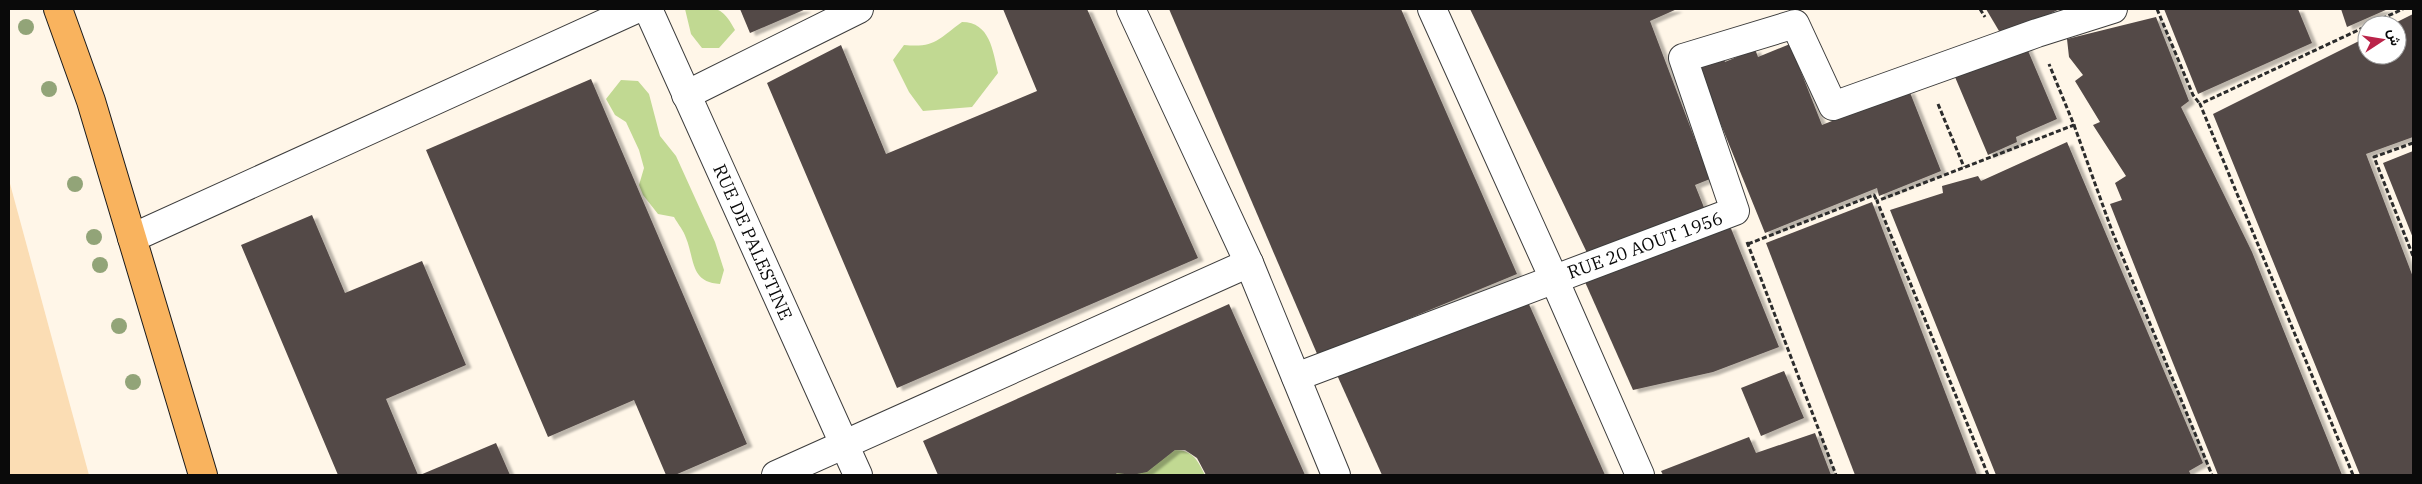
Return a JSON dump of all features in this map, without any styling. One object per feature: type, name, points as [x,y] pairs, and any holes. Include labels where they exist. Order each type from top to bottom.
[{"type":"main road","points":[[58,9],[91,101],[203,475]]},
{"type":"street","points":[[132,238],[636,9]]},
{"type":"street","name":"RUE DE PALESTINE","points":[[648,9],[858,475]]},
{"type":"street","points":[[686,95],[859,9]]},
{"type":"street","points":[[1131,9],[1249,263],[1336,475]]},
{"type":"street","points":[[1432,9],[1640,475]]},
{"type":"street","name":"RUE 20 AOUT 1956","points":[[1296,377],[1736,211],[1683,58],[1792,16],[1833,106],[2036,33],[2113,9]]},
{"type":"street","points":[[776,475],[1249,263]]},
{"type":"path","points":[[2157,9],[2193,95],[2200,104],[2353,475]]},
{"type":"path","points":[[2390,15],[2403,9]]},
{"type":"path","points":[[2200,104],[2357,30]]},
{"type":"path","points":[[2036,33],[2074,125],[2112,231],[2212,475]]},
{"type":"path","points":[[1925,73],[1964,167]]},
{"type":"path","points":[[1877,201],[2074,125]]},
{"type":"path","points":[[2413,143],[2374,157],[2413,256]]},
{"type":"path","points":[[1748,244],[1874,194],[1988,475]]},
{"type":"path","points":[[1736,211],[1836,475]]},
{"type":"green space","points":[[710,8],[720,11],[730,21],[735,30],[719,48],[702,48],[691,34],[685,9]]},
{"type":"green space","points":[[962,22],[971,23],[979,27],[989,39],[998,73],[972,107],[923,111],[909,92],[893,60],[904,45],[930,44],[942,38]]},
{"type":"green space","points":[[621,80],[638,81],[649,94],[660,136],[676,156],[715,242],[724,270],[720,284],[703,279],[698,274],[685,235],[674,217],[658,214],[643,195],[639,185],[644,168],[639,150],[626,122],[615,115],[606,99]]},
{"type":"green space","points":[[1175,450],[1191,454],[1205,475],[1115,475],[1159,461]]},
{"type":"sand","points":[[9,180],[89,475],[9,475]]},
{"type":"building","points":[[740,9],[806,9],[750,33]]},
{"type":"building","points":[[1003,9],[1087,9],[1198,258],[897,388],[767,83],[841,45],[886,154],[1037,91]]},
{"type":"building","points":[[1169,9],[1401,9],[1517,274],[1318,356]]},
{"type":"building","points":[[1470,9],[1677,9],[1650,21],[1710,179],[1695,185],[1707,215],[1590,259]]},
{"type":"building","points":[[1986,9],[2060,9],[2002,36]]},
{"type":"building","points":[[2164,9],[2298,9],[2312,43],[2198,94]]},
{"type":"building","points":[[2341,9],[2388,9],[2374,15],[2357,15],[2357,23],[2347,27]]},
{"type":"building","points":[[2413,14],[2413,137],[2366,154],[2413,277],[2413,475],[2360,475],[2213,114],[2357,42],[2357,65],[2407,65],[2407,17]]},
{"type":"building","points":[[2156,17],[2189,101],[2181,107],[2252,252],[2342,475],[2218,475],[2110,204],[2122,200],[2115,183],[2126,176],[2093,125],[2100,122],[2075,81],[2083,75],[2069,57],[2067,39]]},
{"type":"building","points":[[1790,44],[1822,125],[1909,90],[1941,171],[1879,196],[1877,188],[1765,233],[1696,63],[1721,53],[1725,62],[1755,49],[1758,57]]},
{"type":"building","points":[[2026,46],[2057,119],[2016,137],[2017,142],[1988,155],[1955,77]]},
{"type":"building","points":[[591,79],[747,444],[675,475],[666,475],[634,400],[548,437],[426,150]]},
{"type":"building","points":[[2067,142],[2203,463],[2189,471],[2191,475],[1996,475],[1890,210],[1943,193],[1942,186],[1978,176],[1981,181]]},
{"type":"building","points":[[2413,151],[2413,238],[2383,163]]},
{"type":"building","points":[[1872,202],[1977,475],[1855,475],[1766,243]]},
{"type":"building","points":[[312,215],[345,293],[422,261],[466,365],[386,399],[418,475],[338,475],[241,245]]},
{"type":"building","points":[[1730,226],[1779,347],[1713,372],[1633,390],[1585,282]]},
{"type":"building","points":[[1528,302],[1605,475],[1382,475],[1337,375]]},
{"type":"building","points":[[1229,304],[1305,475],[1206,475],[1197,458],[1185,450],[1175,450],[1147,472],[1132,475],[1117,473],[1115,475],[938,475],[923,441]]},
{"type":"building","points":[[1784,371],[1804,418],[1761,436],[1741,388]]},
{"type":"building","points":[[1815,433],[1831,475],[1663,475],[1661,471],[1749,437],[1756,453]]},
{"type":"building","points":[[496,443],[510,475],[420,475]]}]
